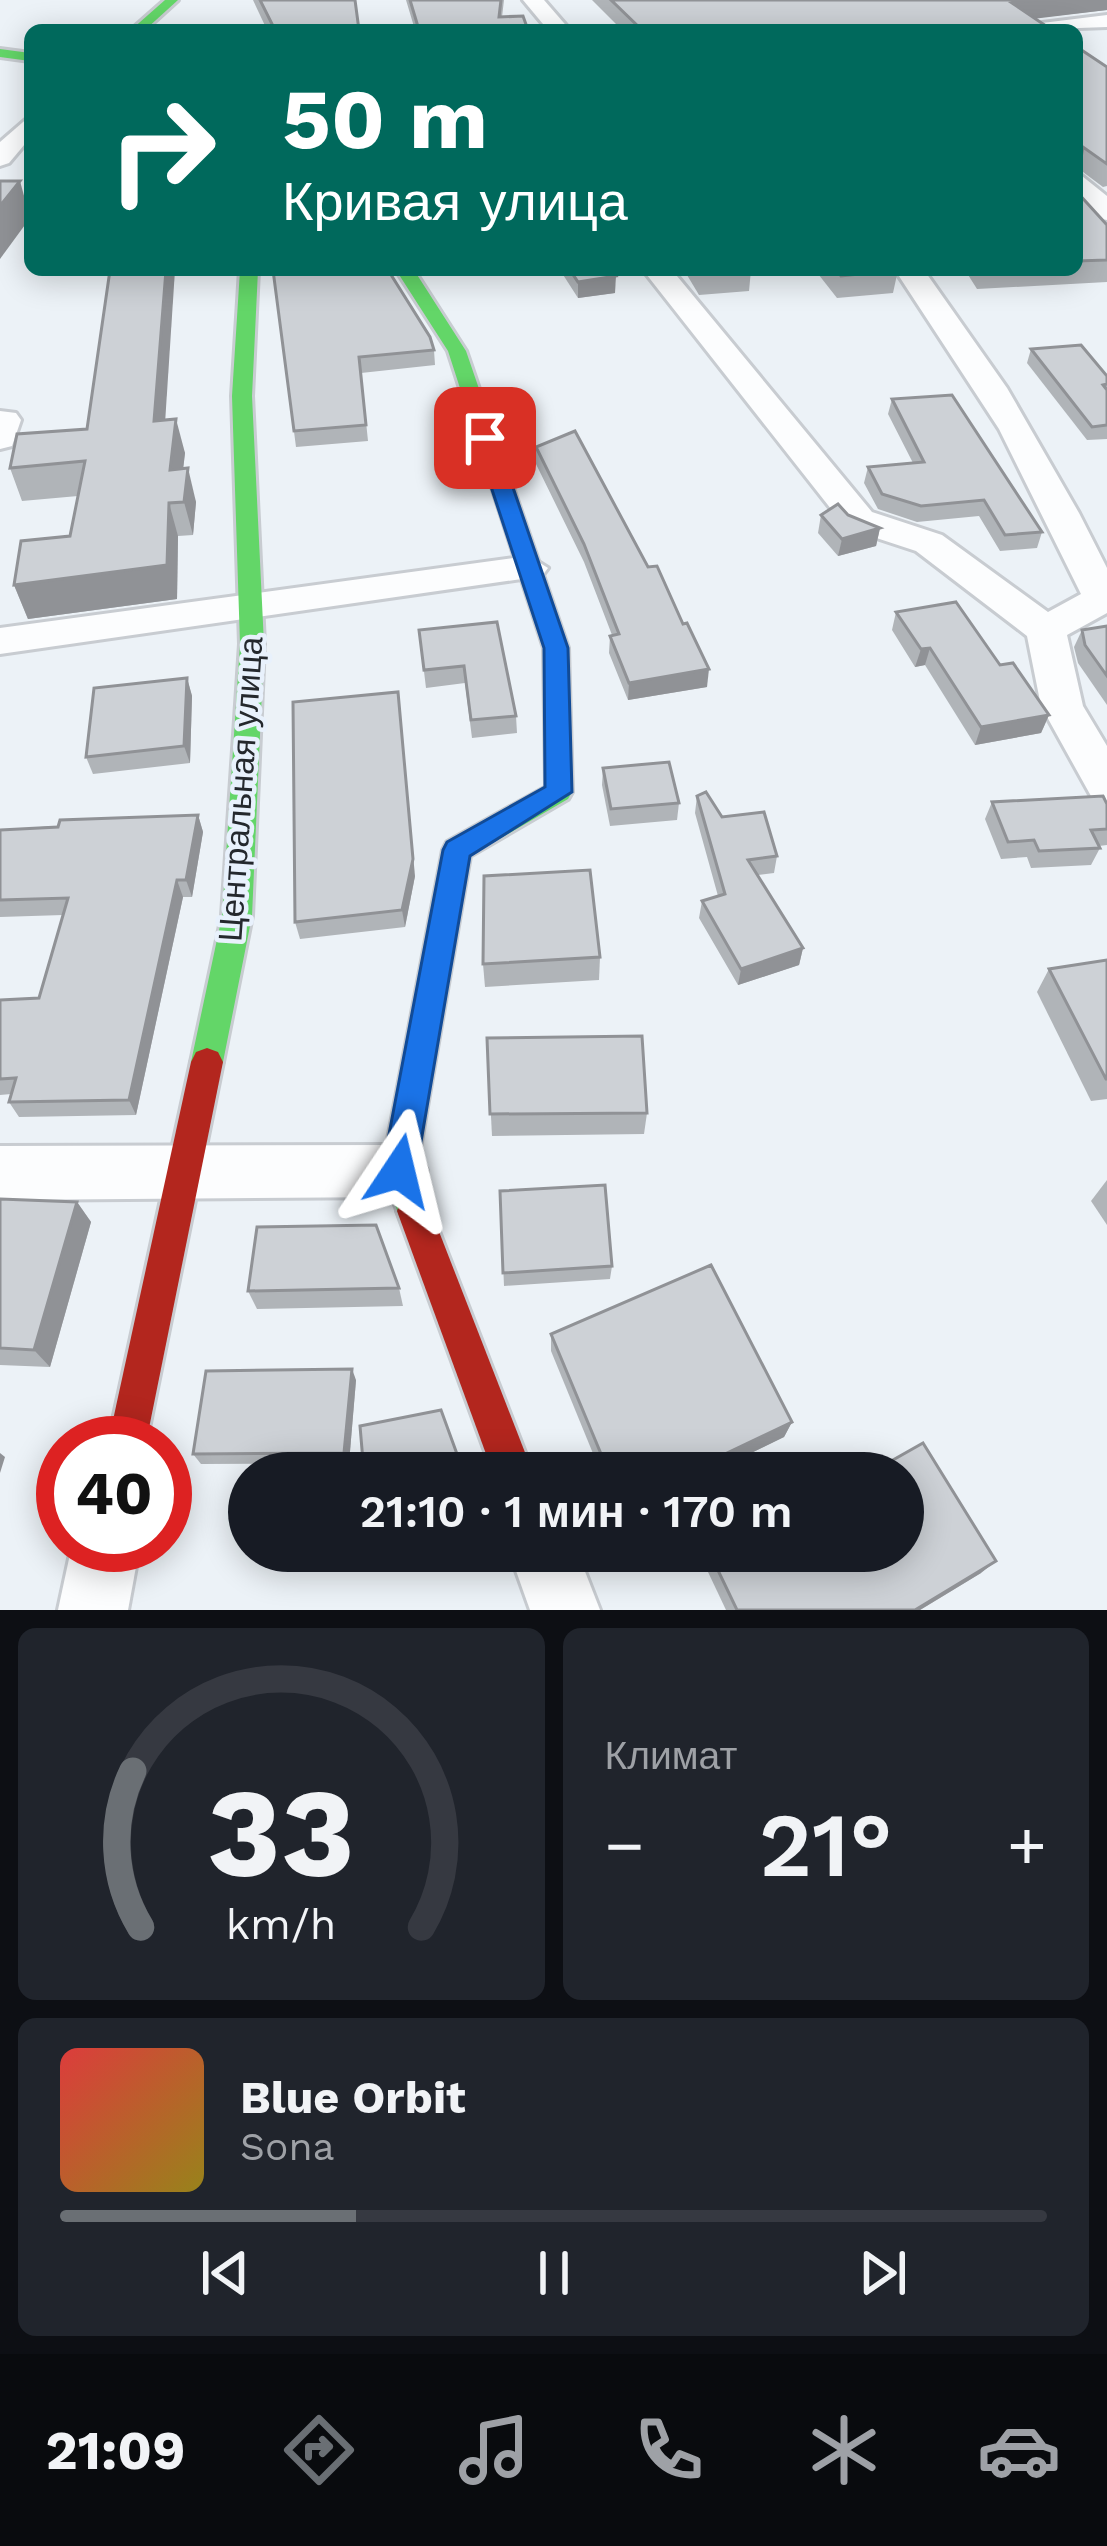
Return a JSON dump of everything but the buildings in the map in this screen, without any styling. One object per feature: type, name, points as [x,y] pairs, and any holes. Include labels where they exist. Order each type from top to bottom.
[{"type":"street","points":[[144,24],[172,0]]},
{"type":"street","points":[[533,0],[554,24]]},
{"type":"street","points":[[0,158],[24,130]]},
{"type":"street","points":[[1083,186],[1107,212]]},
{"type":"street","name":"Центральная улица","points":[[133,1416],[237,916],[252,607],[242,396],[249,276]]},
{"type":"street","points":[[409,276],[457,351],[556,648],[559,792],[457,850],[399,1171],[505,1452]]},
{"type":"street","points":[[662,276],[859,520],[929,543],[1046,629],[1062,706],[1107,784]]},
{"type":"street","points":[[915,276],[949,320],[1038,460],[1103,599],[1046,629]]},
{"type":"street","points":[[0,421],[4,420],[0,439]]},
{"type":"street","points":[[0,641],[529,568]]},
{"type":"street","points":[[0,1173],[399,1171]]},
{"type":"street","points":[[93,1610],[101,1572]]},
{"type":"street","points":[[551,1572],[565,1610]]},
{"type":"traffic: fast","points":[[144,24],[172,0]]},
{"type":"traffic: fast","points":[[0,53],[24,56]]},
{"type":"traffic: fast","points":[[207,1062],[237,916],[252,644],[242,396],[249,276]]},
{"type":"traffic: fast","points":[[409,276],[457,351],[556,648],[559,792],[457,850],[399,1171],[414,1211]]},
{"type":"traffic: jam","points":[[133,1416],[207,1062]]},
{"type":"traffic: jam","points":[[414,1211],[505,1452]]},
{"type":"route","points":[[399,1171],[457,850],[559,792],[556,648],[485,438]]}]
